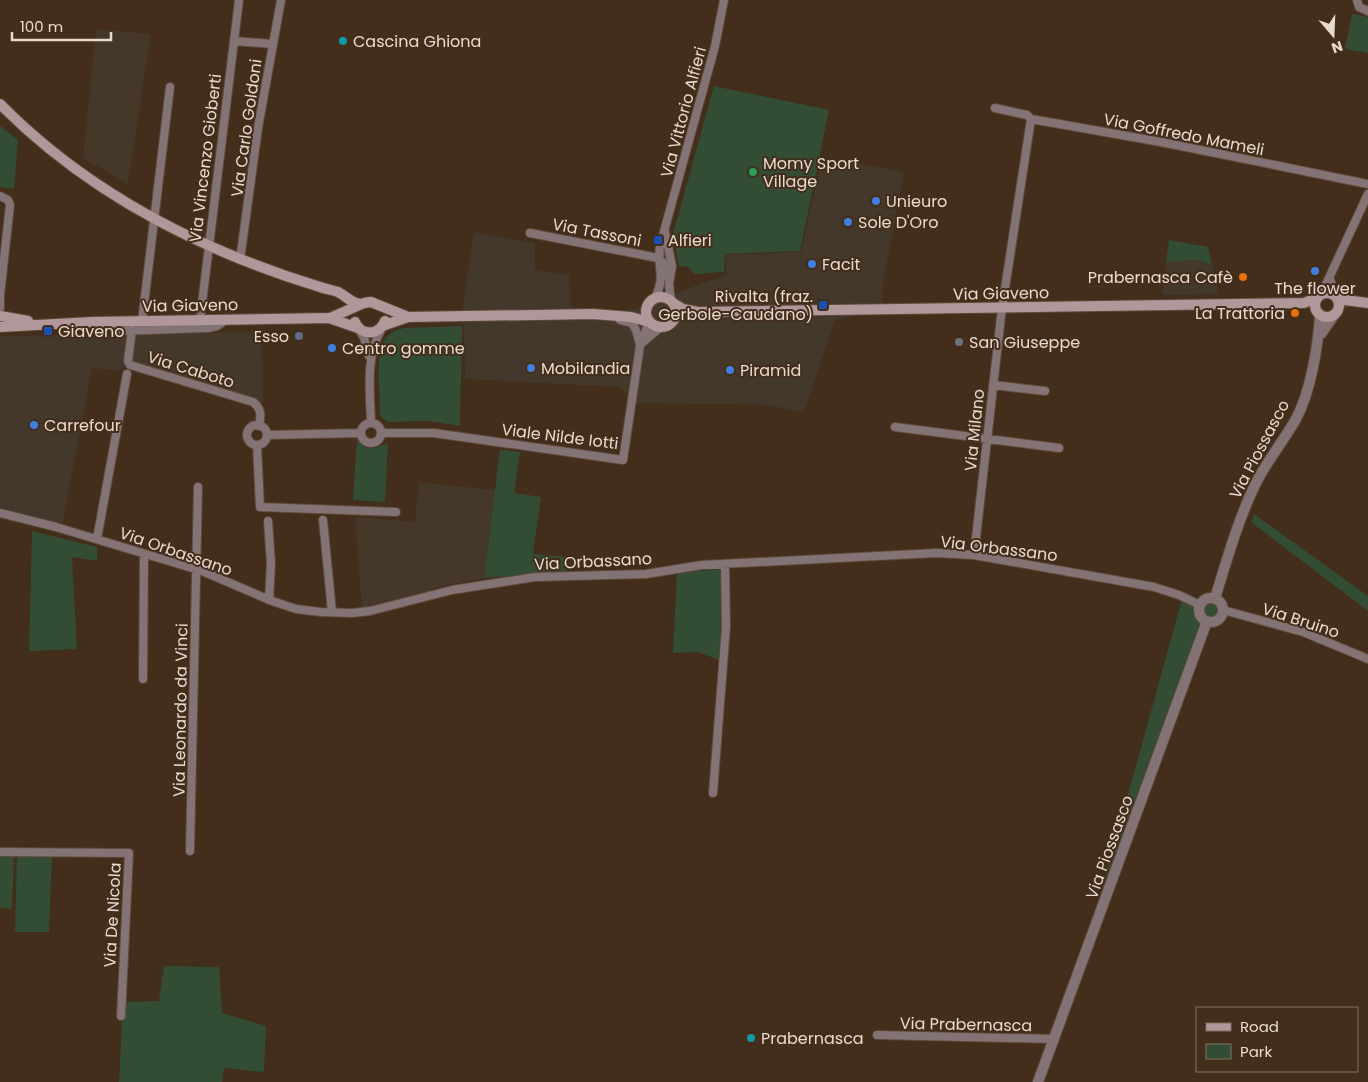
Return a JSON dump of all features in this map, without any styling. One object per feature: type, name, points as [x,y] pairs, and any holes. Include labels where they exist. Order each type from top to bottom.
[{"type":"main road","points":[[0,104],[85,175],[154,218],[208,247],[240,260],[337,292],[359,306],[354,318],[358,328]]},
{"type":"main road","name":"Via Giaveno","points":[[0,317],[51,324],[329,318],[371,333],[382,326],[408,317],[593,314],[634,310],[652,300],[663,297],[684,309],[698,312],[1304,303],[1328,293],[1336,304]]},
{"type":"main road","points":[[1318,313],[1315,304],[1319,296]]},
{"type":"main road","points":[[649,322],[646,312],[652,300]]},
{"type":"main road","name":"Via Giaveno","points":[[329,318],[371,302],[408,317]]},
{"type":"main road","points":[[672,302],[676,315],[672,322]]},
{"type":"main road","points":[[1304,303],[1318,313]]},
{"type":"main road","name":"Via Giaveno","points":[[1336,304],[1364,303]]},
{"type":"main road","name":"Via Giaveno","points":[[1318,313],[1326,317],[1336,304]]},
{"type":"main road","points":[[381,306],[385,314],[382,326]]},
{"type":"main road","name":"Via Giaveno","points":[[593,314],[631,317],[661,327],[698,312]]},
{"type":"main road","points":[[0,317],[0,326]]},
{"type":"main road","name":"Via Giaveno","points":[[0,326],[46,326],[51,324]]},
{"type":"street","name":"Via Vincenzo Gioberti","points":[[200,320],[239,0]]},
{"type":"street","name":"Via Carlo Goldoni","points":[[240,260],[258,128],[281,0]]},
{"type":"street","name":"Via Vittorio Alfieri","points":[[652,300],[662,277],[658,258],[715,46],[724,0]]},
{"type":"street","points":[[1357,0],[1359,8],[1368,11]]},
{"type":"street","points":[[234,40],[272,44]]},
{"type":"street","points":[[142,321],[170,87]]},
{"type":"street","name":"Via Goffredo Mameli","points":[[995,108],[1027,115],[1031,119],[1161,142],[1368,184]]},
{"type":"street","name":"Via Milano","points":[[974,555],[1002,308],[1031,119]]},
{"type":"street","points":[[1319,296],[1330,279],[1368,194]]},
{"type":"street","points":[[0,196],[8,200],[10,205],[0,308]]},
{"type":"street","name":"Via Vittorio Alfieri","points":[[665,230],[672,266],[669,279]]},
{"type":"street","name":"Via Tassoni","points":[[530,233],[658,258]]},
{"type":"street","name":"Via Vittorio Alfieri","points":[[658,258],[664,263],[669,279],[672,302]]},
{"type":"street","points":[[1330,279],[1336,304]]},
{"type":"street","name":"Via Piossasco","points":[[1216,598],[1224,565],[1255,484],[1297,417],[1307,387],[1318,342],[1336,304]]},
{"type":"street","name":"Via Piossasco","points":[[1318,313],[1318,342]]},
{"type":"street","name":"Via Giaveno","points":[[593,314],[632,323],[640,346]]},
{"type":"street","points":[[105,322],[119,330],[132,330],[208,328],[217,326],[226,320]]},
{"type":"street","points":[[640,346],[649,322]]},
{"type":"street","points":[[370,361],[375,339],[382,326]]},
{"type":"street","points":[[640,346],[648,336],[661,327]]},
{"type":"street","points":[[358,328],[366,344],[370,361],[371,423]]},
{"type":"street","name":"Via Caboto","points":[[132,330],[128,361],[130,365],[253,402],[259,408],[261,416],[259,426]]},
{"type":"street","name":"Viale Nilde Iotti","points":[[267,435],[361,433],[363,439],[371,443],[378,440],[381,433],[434,433],[623,460],[640,346]]},
{"type":"street","name":"Via Caboto","points":[[97,539],[127,374]]},
{"type":"street","points":[[993,385],[1045,391]]},
{"type":"street","points":[[361,433],[364,426],[371,423],[377,425],[381,433]]},
{"type":"street","points":[[259,426],[264,429],[267,435],[263,443],[256,446],[250,443],[247,436],[250,428],[259,426]]},
{"type":"street","points":[[895,427],[1059,448]]},
{"type":"street","points":[[256,446],[260,507],[396,512]]},
{"type":"street","name":"Via Leonardo da Vinci","points":[[190,851],[198,487]]},
{"type":"street","name":"Via Orbassano","points":[[0,513],[97,539],[197,570],[268,600],[296,608],[332,612],[370,610],[452,590],[535,577],[646,574],[702,565],[936,553],[974,555],[1154,587],[1179,594],[1200,605]]},
{"type":"street","points":[[322,520],[332,612]]},
{"type":"street","points":[[268,521],[271,564],[268,600]]},
{"type":"street","points":[[143,679],[144,554]]},
{"type":"street","points":[[713,793],[726,627],[726,564]]},
{"type":"street","points":[[1216,598],[1222,603],[1223,610],[1218,620],[1207,621],[1201,616],[1200,605],[1205,599],[1216,598]]},
{"type":"street","name":"Via Bruino","points":[[1223,610],[1303,632],[1368,659]]},
{"type":"street","name":"Via Piossasco","points":[[1038,1082],[1207,621]]},
{"type":"street","name":"Via De Nicola","points":[[0,852],[129,853],[121,1016]]},
{"type":"street","name":"Via Prabernasca","points":[[877,1035],[1055,1039]]},
{"type":"shaded area","points":[[96,29],[151,34],[128,184],[83,158]]},
{"type":"shaded area","points":[[822,157],[904,172],[882,289],[883,310],[835,320],[804,413],[769,405],[637,403],[618,387],[465,379],[463,304],[474,232],[535,243],[535,269],[569,275],[572,314],[635,309],[727,274],[725,255],[801,252]]},
{"type":"shaded area","points":[[1197,260],[1212,265],[1219,294],[1162,295],[1166,262]]},
{"type":"shaded area","points":[[262,332],[263,402],[128,364],[119,371],[92,368],[62,527],[0,509],[0,336]]},
{"type":"shaded area","points":[[419,482],[495,490],[484,578],[434,588],[420,597],[362,610],[355,517],[415,522]]},
{"type":"green space","points":[[1352,14],[1368,17],[1368,53],[1345,49]]},
{"type":"green space","name":"Momy Sport Village","points":[[714,86],[829,110],[800,251],[725,254],[724,272],[695,274],[688,267],[679,266],[673,234]]},
{"type":"green space","points":[[0,126],[18,140],[14,189],[0,187]]},
{"type":"green space","points":[[1169,240],[1208,247],[1212,265],[1197,260],[1166,262]]},
{"type":"green space","points":[[462,326],[460,426],[428,421],[387,422],[380,416],[379,362],[382,344],[387,337],[396,330],[404,328]]},
{"type":"green space","points":[[357,440],[371,448],[388,443],[385,502],[353,500]]},
{"type":"green space","points":[[500,450],[520,452],[514,493],[541,497],[533,554],[566,557],[566,572],[484,578]]},
{"type":"green space","points":[[1254,514],[1368,596],[1368,611],[1251,522]]},
{"type":"green space","points":[[32,531],[97,547],[97,561],[72,557],[77,649],[29,651]]},
{"type":"green space","points":[[718,569],[724,575],[719,660],[698,652],[673,653],[677,573]]},
{"type":"green space","points":[[1182,599],[1192,604],[1200,626],[1051,1035],[1099,900]]},
{"type":"green space","points":[[1211,603],[1216,605],[1218,610],[1216,615],[1211,617],[1206,615],[1204,610],[1206,605]]},
{"type":"green space","points":[[0,855],[14,855],[12,909],[0,908]]},
{"type":"green space","points":[[17,855],[52,855],[49,932],[15,932]]},
{"type":"green space","points":[[164,966],[219,967],[222,1013],[266,1026],[264,1072],[224,1068],[222,1082],[119,1082],[123,1002],[159,1001]]},
{"type":"place","name":"Cascina Ghiona","points":[[343,41]]},
{"type":"place","name":"Momy Sport Village","points":[[753,172]]},
{"type":"place","name":"Unieuro","points":[[876,201]]},
{"type":"place","name":"Sole D'Oro","points":[[848,222]]},
{"type":"place","name":"Alfieri","points":[[658,240]]},
{"type":"place","name":"Facit","points":[[812,264]]},
{"type":"place","name":"The flower","points":[[1315,271]]},
{"type":"place","name":"Prabernasca Cafè","points":[[1243,277]]},
{"type":"place","name":"Rivalta (fraz. Gerbole-Caudano)","points":[[823,305]]},
{"type":"place","name":"La Trattoria","points":[[1295,313]]},
{"type":"place","name":"Giaveno","points":[[48,331]]},
{"type":"place","name":"Esso","points":[[299,336]]},
{"type":"place","name":"San Giuseppe","points":[[959,342]]},
{"type":"place","name":"Centro gomme","points":[[332,348]]},
{"type":"place","name":"Mobilandia","points":[[531,368]]},
{"type":"place","name":"Piramid","points":[[730,370]]},
{"type":"place","name":"Carrefour","points":[[34,425]]},
{"type":"place","name":"Prabernasca","points":[[751,1038]]}]
